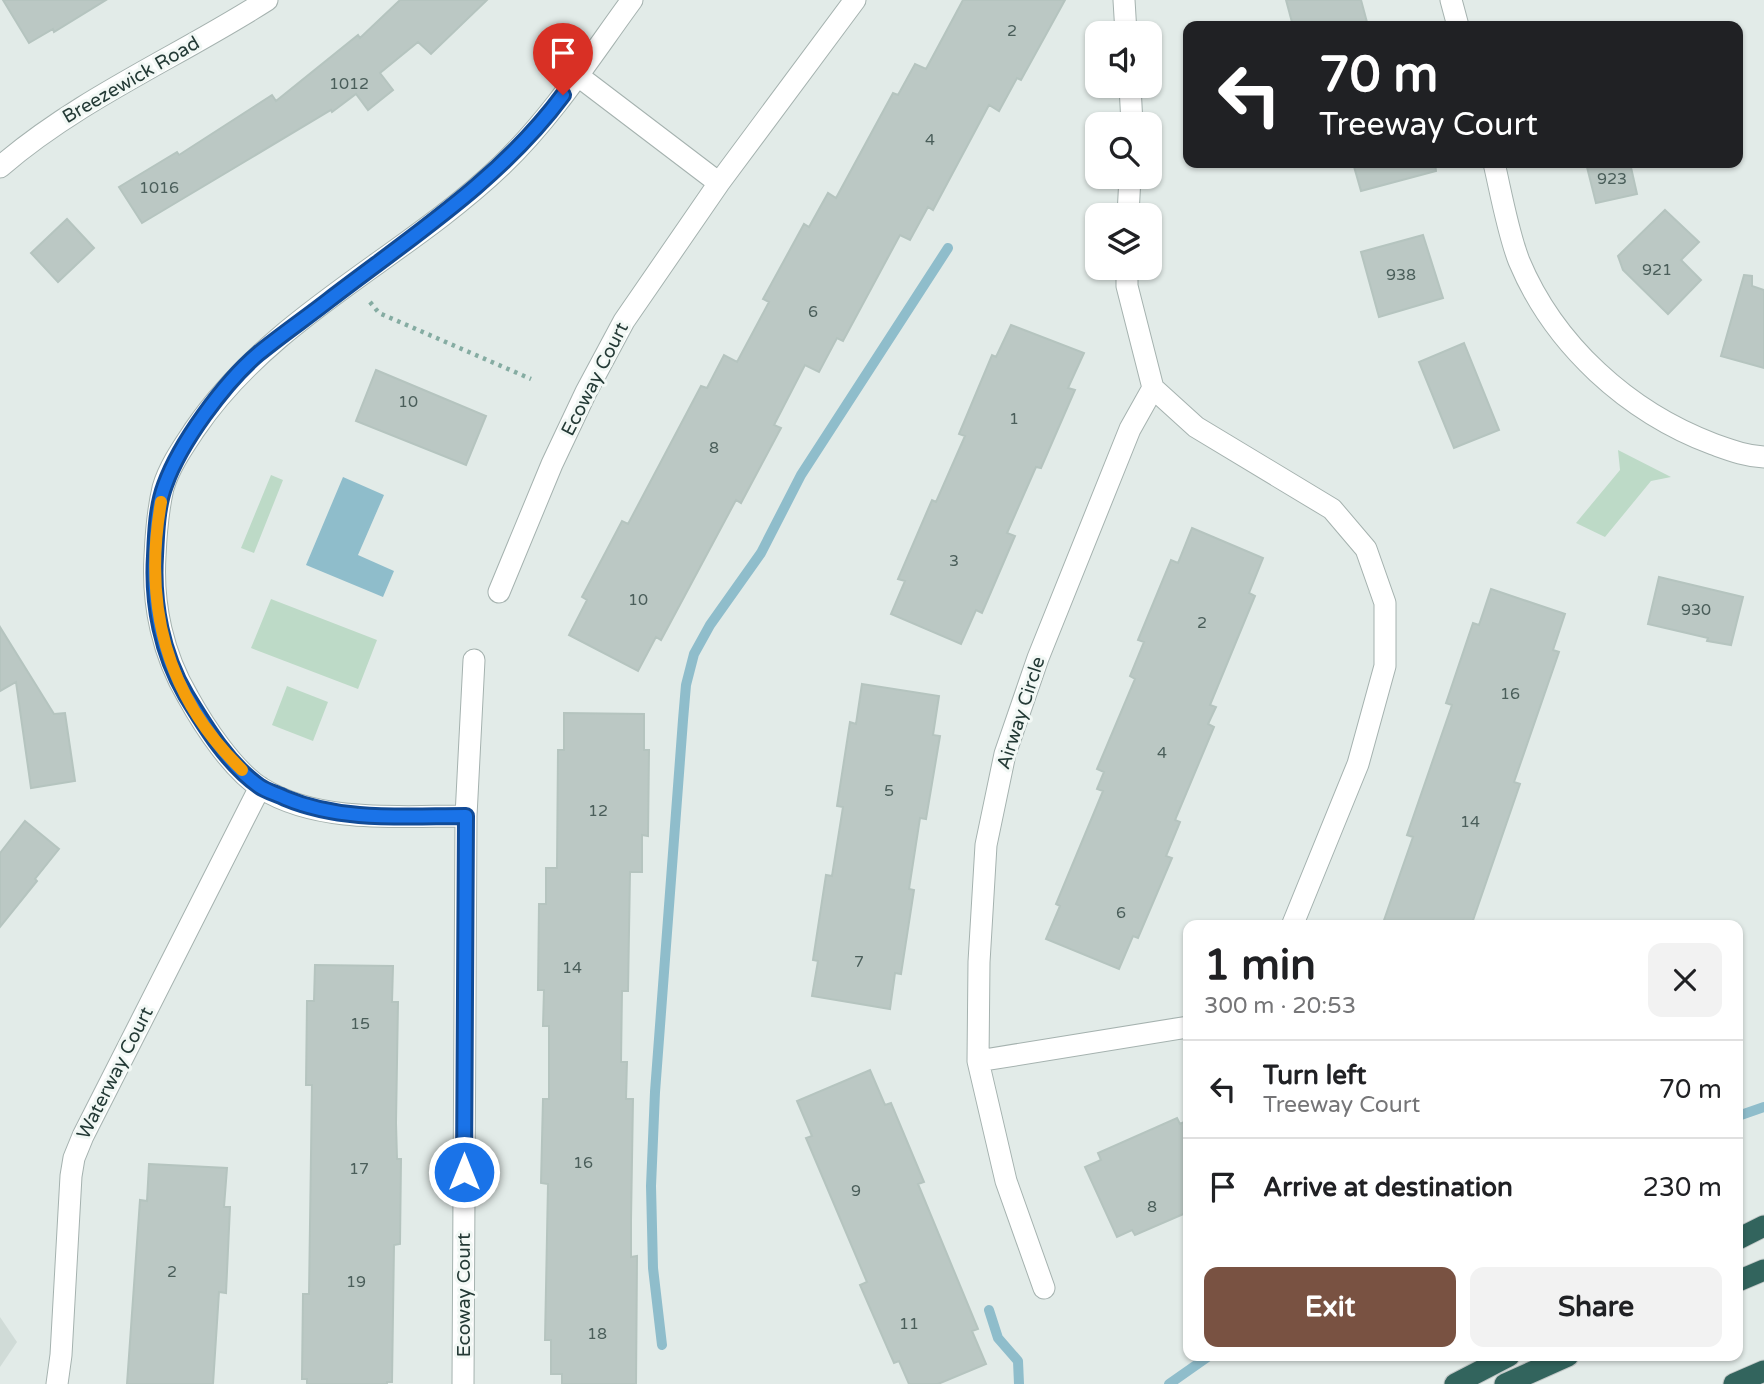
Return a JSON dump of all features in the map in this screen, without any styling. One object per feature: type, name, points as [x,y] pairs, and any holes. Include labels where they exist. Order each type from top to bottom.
[{"type":"highway","points":[[1743,1236],[1764,1226]]},
{"type":"highway","points":[[1743,1279],[1764,1270]]},
{"type":"highway","points":[[1455,1384],[1499,1361]]},
{"type":"highway","points":[[1504,1384],[1557,1361]]},
{"type":"highway","points":[[1734,1384],[1764,1371]]},
{"type":"street","name":"Breezewick Road","points":[[0,167],[32,140],[84,105],[267,0]]},
{"type":"street","points":[[466,816],[371,816],[324,811],[260,787],[225,754],[177,679],[162,635],[153,580],[156,528],[164,486],[182,448],[211,405],[256,356],[502,165],[548,115],[632,0]]},
{"type":"street","name":"Ecoway Court","points":[[499,592],[552,464],[586,391],[624,321],[719,183],[855,0]]},
{"type":"street","points":[[1124,0],[1125,21]]},
{"type":"street","points":[[1451,0],[1457,21]]},
{"type":"street","points":[[578,75],[719,183]]},
{"type":"street","points":[[1495,168],[1519,261],[1549,316],[1585,360],[1632,402],[1687,434],[1745,456],[1764,457]]},
{"type":"street","points":[[1128,280],[1153,388],[1196,427],[1332,509],[1366,549],[1385,603],[1385,666],[1358,764],[1294,920]]},
{"type":"street","name":"Airway Circle","points":[[1044,1288],[1006,1181],[978,1061],[979,962],[986,845],[1004,754],[1038,658],[1130,429],[1153,388]]},
{"type":"street","name":"Ecoway Court","points":[[463,1384],[466,816],[474,660]]},
{"type":"street","name":"Waterway Court","points":[[57,1384],[74,1158],[260,787]]},
{"type":"street","points":[[978,1061],[1183,1028]]},
{"type":"path","points":[[370,301],[379,313],[531,379]]},
{"type":"shaded area","points":[[0,1317],[17,1342],[0,1367]]},
{"type":"green space","points":[[1618,450],[1671,477],[1651,481],[1605,537],[1576,523],[1620,470]]},
{"type":"green space","points":[[271,475],[283,480],[254,553],[241,548]]},
{"type":"green space","points":[[271,599],[377,640],[358,689],[251,648]]},
{"type":"green space","points":[[287,686],[328,702],[313,741],[272,725]]},
{"type":"water","points":[[343,477],[384,495],[358,555],[394,571],[383,597],[306,565]]},
{"type":"building","points":[[3,0],[106,0],[54,32],[53,29],[29,43]]},
{"type":"building","points":[[400,0],[487,0],[431,54],[418,42],[380,73],[393,90],[368,110],[356,94],[332,112],[331,110],[142,223],[119,187],[177,152],[179,155],[272,95],[276,101],[358,35],[360,38]]},
{"type":"building","points":[[963,0],[1065,0],[1021,80],[1017,78],[999,111],[989,105],[933,210],[928,207],[910,240],[900,235],[843,341],[837,338],[819,372],[805,365],[774,425],[781,428],[741,503],[736,500],[661,640],[656,637],[638,671],[569,635],[587,600],[582,597],[622,521],[628,524],[701,386],[707,388],[724,355],[737,362],[769,302],[763,299],[804,224],[809,227],[828,193],[836,198],[893,93],[898,95],[915,64],[926,69]]},
{"type":"building","points":[[1286,0],[1361,0],[1367,21],[1292,21]]},
{"type":"building","points":[[1354,168],[1436,168],[1436,171],[1361,191]]},
{"type":"building","points":[[1587,168],[1631,168],[1637,194],[1596,203]]},
{"type":"building","points":[[1665,210],[1699,242],[1681,260],[1701,280],[1668,314],[1623,270],[1618,256]]},
{"type":"building","points":[[67,219],[94,248],[58,282],[31,253]]},
{"type":"building","points":[[1423,235],[1443,298],[1379,317],[1361,252]]},
{"type":"building","points":[[1744,275],[1752,276],[1752,286],[1764,290],[1764,368],[1721,356]]},
{"type":"building","points":[[1011,325],[1084,353],[1068,388],[1075,390],[1041,468],[1036,467],[1007,533],[1015,536],[982,613],[976,610],[961,644],[891,614],[905,581],[898,579],[932,500],[936,502],[965,436],[959,434],[992,355],[996,357]]},
{"type":"building","points":[[1464,343],[1499,430],[1454,448],[1419,362]]},
{"type":"building","points":[[376,370],[486,416],[466,465],[356,421]]},
{"type":"building","points":[[1192,528],[1263,558],[1249,593],[1255,596],[1210,705],[1216,707],[1208,724],[1214,727],[1175,820],[1180,822],[1166,856],[1172,858],[1138,938],[1133,936],[1119,969],[1046,939],[1060,906],[1056,904],[1103,791],[1097,789],[1104,772],[1097,769],[1135,679],[1130,676],[1144,642],[1138,640],[1171,560],[1178,563]]},
{"type":"building","points":[[1659,577],[1743,597],[1731,645],[1648,624]]},
{"type":"building","points":[[1491,589],[1565,614],[1553,650],[1559,652],[1514,782],[1520,784],[1473,920],[1384,920],[1413,837],[1407,835],[1452,705],[1446,703],[1473,623],[1479,625]]},
{"type":"building","points":[[0,627],[54,714],[65,713],[75,781],[31,788],[16,682],[0,691]]},
{"type":"building","points":[[862,684],[939,696],[933,735],[940,736],[926,819],[920,818],[909,889],[914,890],[901,974],[895,973],[890,1009],[812,996],[818,961],[813,960],[826,875],[832,876],[843,807],[837,806],[850,722],[856,724]]},
{"type":"building","points":[[564,713],[644,714],[644,750],[649,750],[648,836],[642,835],[642,872],[630,872],[628,991],[622,991],[621,1062],[627,1062],[626,1099],[633,1099],[631,1257],[637,1256],[636,1384],[562,1384],[562,1374],[551,1374],[551,1340],[545,1340],[548,1184],[541,1183],[543,1099],[549,1099],[549,1026],[543,1026],[544,990],[538,990],[539,904],[546,904],[546,868],[557,868],[558,750],[564,750]]},
{"type":"building","points":[[25,821],[59,849],[0,927],[0,853]]},
{"type":"building","points":[[315,965],[393,966],[392,1002],[398,1002],[396,1123],[397,1159],[401,1159],[400,1244],[394,1245],[392,1382],[387,1384],[307,1384],[307,1379],[302,1379],[303,1294],[309,1294],[312,1085],[306,1085],[307,1001],[314,1001]]},
{"type":"building","points":[[870,1070],[885,1105],[891,1103],[924,1182],[918,1184],[978,1329],[972,1331],[986,1364],[938,1384],[909,1384],[899,1361],[894,1363],[860,1285],[867,1282],[806,1138],[812,1136],[797,1101]]},
{"type":"building","points":[[1177,1118],[1180,1124],[1183,1122],[1183,1214],[1135,1235],[1132,1230],[1117,1237],[1085,1167],[1101,1160],[1098,1153]]},
{"type":"building","points":[[149,1164],[227,1168],[224,1207],[230,1207],[226,1293],[219,1292],[213,1384],[127,1384],[140,1200],[147,1201]]},
{"type":"waterway","points":[[662,1345],[653,1268],[651,1186],[655,1092],[686,685],[694,654],[710,625],[761,553],[801,475],[948,248]]},
{"type":"waterway","points":[[1743,1114],[1764,1107]]},
{"type":"waterway","points":[[989,1310],[998,1338],[1018,1361],[1019,1384]]},
{"type":"waterway","points":[[1169,1384],[1202,1361]]},
{"type":"slow traffic","points":[[161,502],[156,528],[153,580],[162,635],[177,679],[201,720],[225,754],[242,770]]},
{"type":"route","points":[[464,1172],[466,816],[371,816],[324,811],[260,787],[225,754],[177,679],[162,635],[153,580],[156,528],[164,486],[182,448],[211,405],[256,356],[502,165],[563,95]]}]
